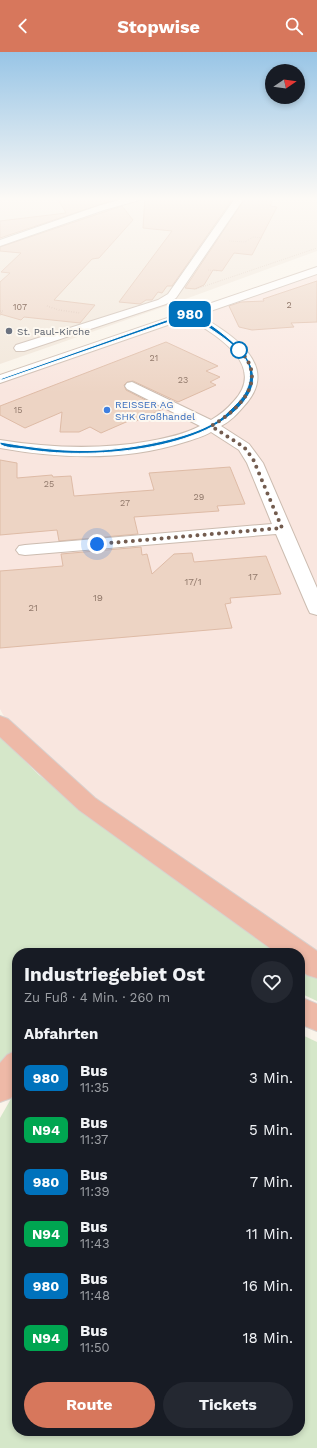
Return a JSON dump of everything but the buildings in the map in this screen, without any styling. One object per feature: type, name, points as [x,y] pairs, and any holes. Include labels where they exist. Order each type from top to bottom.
[{"type":"highway","points":[[0,724],[87,804],[291,948]]},
{"type":"highway","points":[[305,958],[317,966]]},
{"type":"highway","points":[[305,1012],[317,1018]]},
{"type":"highway","points":[[0,1087],[12,1071]]},
{"type":"street","points":[[20,348],[162,302],[172,296],[196,262]]},
{"type":"street","points":[[0,379],[317,270]]},
{"type":"street","points":[[0,444],[43,451],[103,452],[151,446],[182,438],[211,426],[230,413],[242,401],[249,391],[252,382],[250,365],[243,354],[222,334],[189,314]]},
{"type":"street","points":[[132,386],[211,426],[244,447],[253,459],[317,609]]},
{"type":"street","points":[[25,550],[282,528]]},
{"type":"path","points":[[172,296],[276,262]]},
{"type":"path","points":[[0,311],[4,311],[0,315]]},
{"type":"shaded area","points":[[0,262],[286,262],[169,305],[0,364]]},
{"type":"shaded area","points":[[317,267],[317,954],[103,806],[7,722],[0,709],[0,378],[184,312]]},
{"type":"green space","points":[[0,736],[39,775],[128,843],[278,948],[12,948],[12,1061],[0,1072]]},
{"type":"green space","points":[[305,967],[317,975],[317,1001],[305,995]]},
{"type":"green space","points":[[305,1036],[317,1042],[317,1448],[0,1448],[0,1118],[12,1097],[12,1436],[305,1436]]},
{"type":"bus line","name":"980","points":[[0,379],[189,314],[222,334],[236,346],[250,365],[252,382],[249,391],[242,401],[222,420],[211,426],[175,440],[151,446],[103,452],[61,452],[43,451],[0,444]]},
{"type":"place","name":"St. Paul-Kirche","points":[[9,331]]},
{"type":"place","name":"REISSER AG SHK Großhandel","points":[[107,410]]},
{"type":"route","points":[[97,544],[282,528],[253,459],[244,447],[211,426],[222,420],[230,413],[242,401],[249,391],[252,382],[250,365],[239,350]]}]
